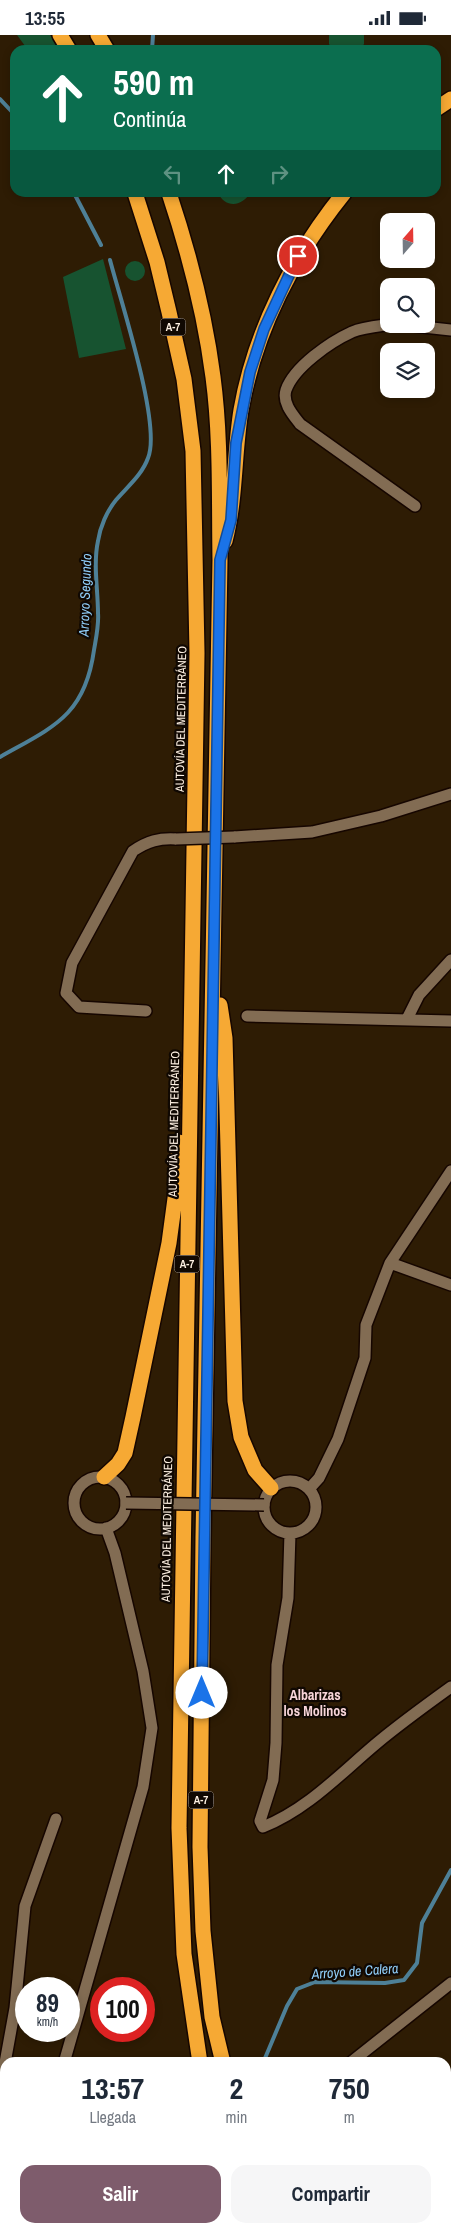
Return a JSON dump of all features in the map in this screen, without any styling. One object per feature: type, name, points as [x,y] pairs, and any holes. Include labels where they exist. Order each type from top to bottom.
[{"type":"highway","name":"AUTOVÍA DEL MEDITERRÁNEO","points":[[136,197],[157,262],[172,321],[184,379],[194,464],[197,653],[179,1828],[184,1955],[199,2057]]},
{"type":"highway","name":"A-7","points":[[170,197],[202,310],[214,379],[220,560],[203,1528],[200,1847],[203,1931],[208,1979],[212,2017],[222,2057]]},
{"type":"highway","points":[[220,560],[231,520],[236,443],[242,408],[264,329],[298,256],[341,197]]},
{"type":"highway","points":[[214,956],[225,1038],[235,1401],[241,1437],[255,1470],[272,1488]]},
{"type":"highway","points":[[104,1477],[118,1465],[125,1453],[169,1243],[176,1191],[182,1058],[190,1027]]},
{"type":"street","points":[[380,326],[353,331],[323,348],[297,374],[286,391],[288,407],[300,424],[415,506]]},
{"type":"street","points":[[435,328],[451,329]]},
{"type":"street","points":[[146,1011],[80,1007],[66,993],[72,963],[133,851],[144,843],[160,838],[234,837],[312,832],[381,816],[451,794]]},
{"type":"street","points":[[407,1019],[419,995],[451,960]]},
{"type":"street","points":[[247,1016],[451,1021]]},
{"type":"street","points":[[309,1489],[319,1478],[338,1439],[365,1358],[366,1325],[390,1263],[451,1171]]},
{"type":"street","points":[[390,1263],[451,1285]]},
{"type":"street","points":[[104,1477],[117,1483],[125,1495],[126,1503],[120,1519],[106,1528],[90,1527],[82,1523],[74,1508],[73,1500],[76,1491],[87,1479],[104,1477]]},
{"type":"street","points":[[286,1481],[302,1484],[309,1489],[316,1505],[312,1521],[299,1531],[290,1533],[282,1531],[268,1521],[264,1505],[272,1488],[286,1481]]},
{"type":"street","points":[[126,1503],[264,1505]]},
{"type":"street","points":[[66,2057],[142,1787],[152,1728],[143,1671],[115,1553],[106,1528]]},
{"type":"street","points":[[290,1533],[288,1598],[277,1665],[273,1780],[260,1821],[263,1827],[276,1822],[321,1793],[376,1744],[451,1687]]},
{"type":"street","points":[[6,2057],[15,2008],[25,1907],[56,1819]]},
{"type":"street","points":[[358,2057],[451,1983]]},
{"type":"green space","points":[[17,35],[50,35],[57,45],[24,45]]},
{"type":"green space","points":[[329,35],[364,35],[363,45],[329,44]]},
{"type":"green space","points":[[220,197],[248,197],[234,204]]},
{"type":"green space","points":[[103,259],[126,349],[79,358],[63,277]]},
{"type":"green space","points":[[135,261],[142,264],[145,271],[142,278],[135,281],[128,278],[125,271],[128,264]]},
{"type":"waterway","points":[[152,45],[153,35]]},
{"type":"waterway","name":"Arroyo Segundo","points":[[0,99],[10,110]]},
{"type":"waterway","name":"Arroyo Segundo","points":[[76,197],[101,245]]},
{"type":"waterway","name":"Arroyo Segundo","points":[[0,757],[36,737],[64,717],[83,690],[90,672],[98,627],[96,559],[100,530],[113,504],[138,475],[148,458],[151,442],[145,391],[110,260]]},
{"type":"waterway","name":"Arroyo de Calera","points":[[266,2057],[287,2006],[297,1989],[315,1982],[385,1983],[404,1980],[417,1963],[422,1923],[451,1870]]},
{"type":"district","name":"Albarizas los Molinos","points":[[315,1703]]},
{"type":"route","points":[[202,1693],[220,560],[231,520],[236,443],[250,372],[264,329],[298,256]]}]
